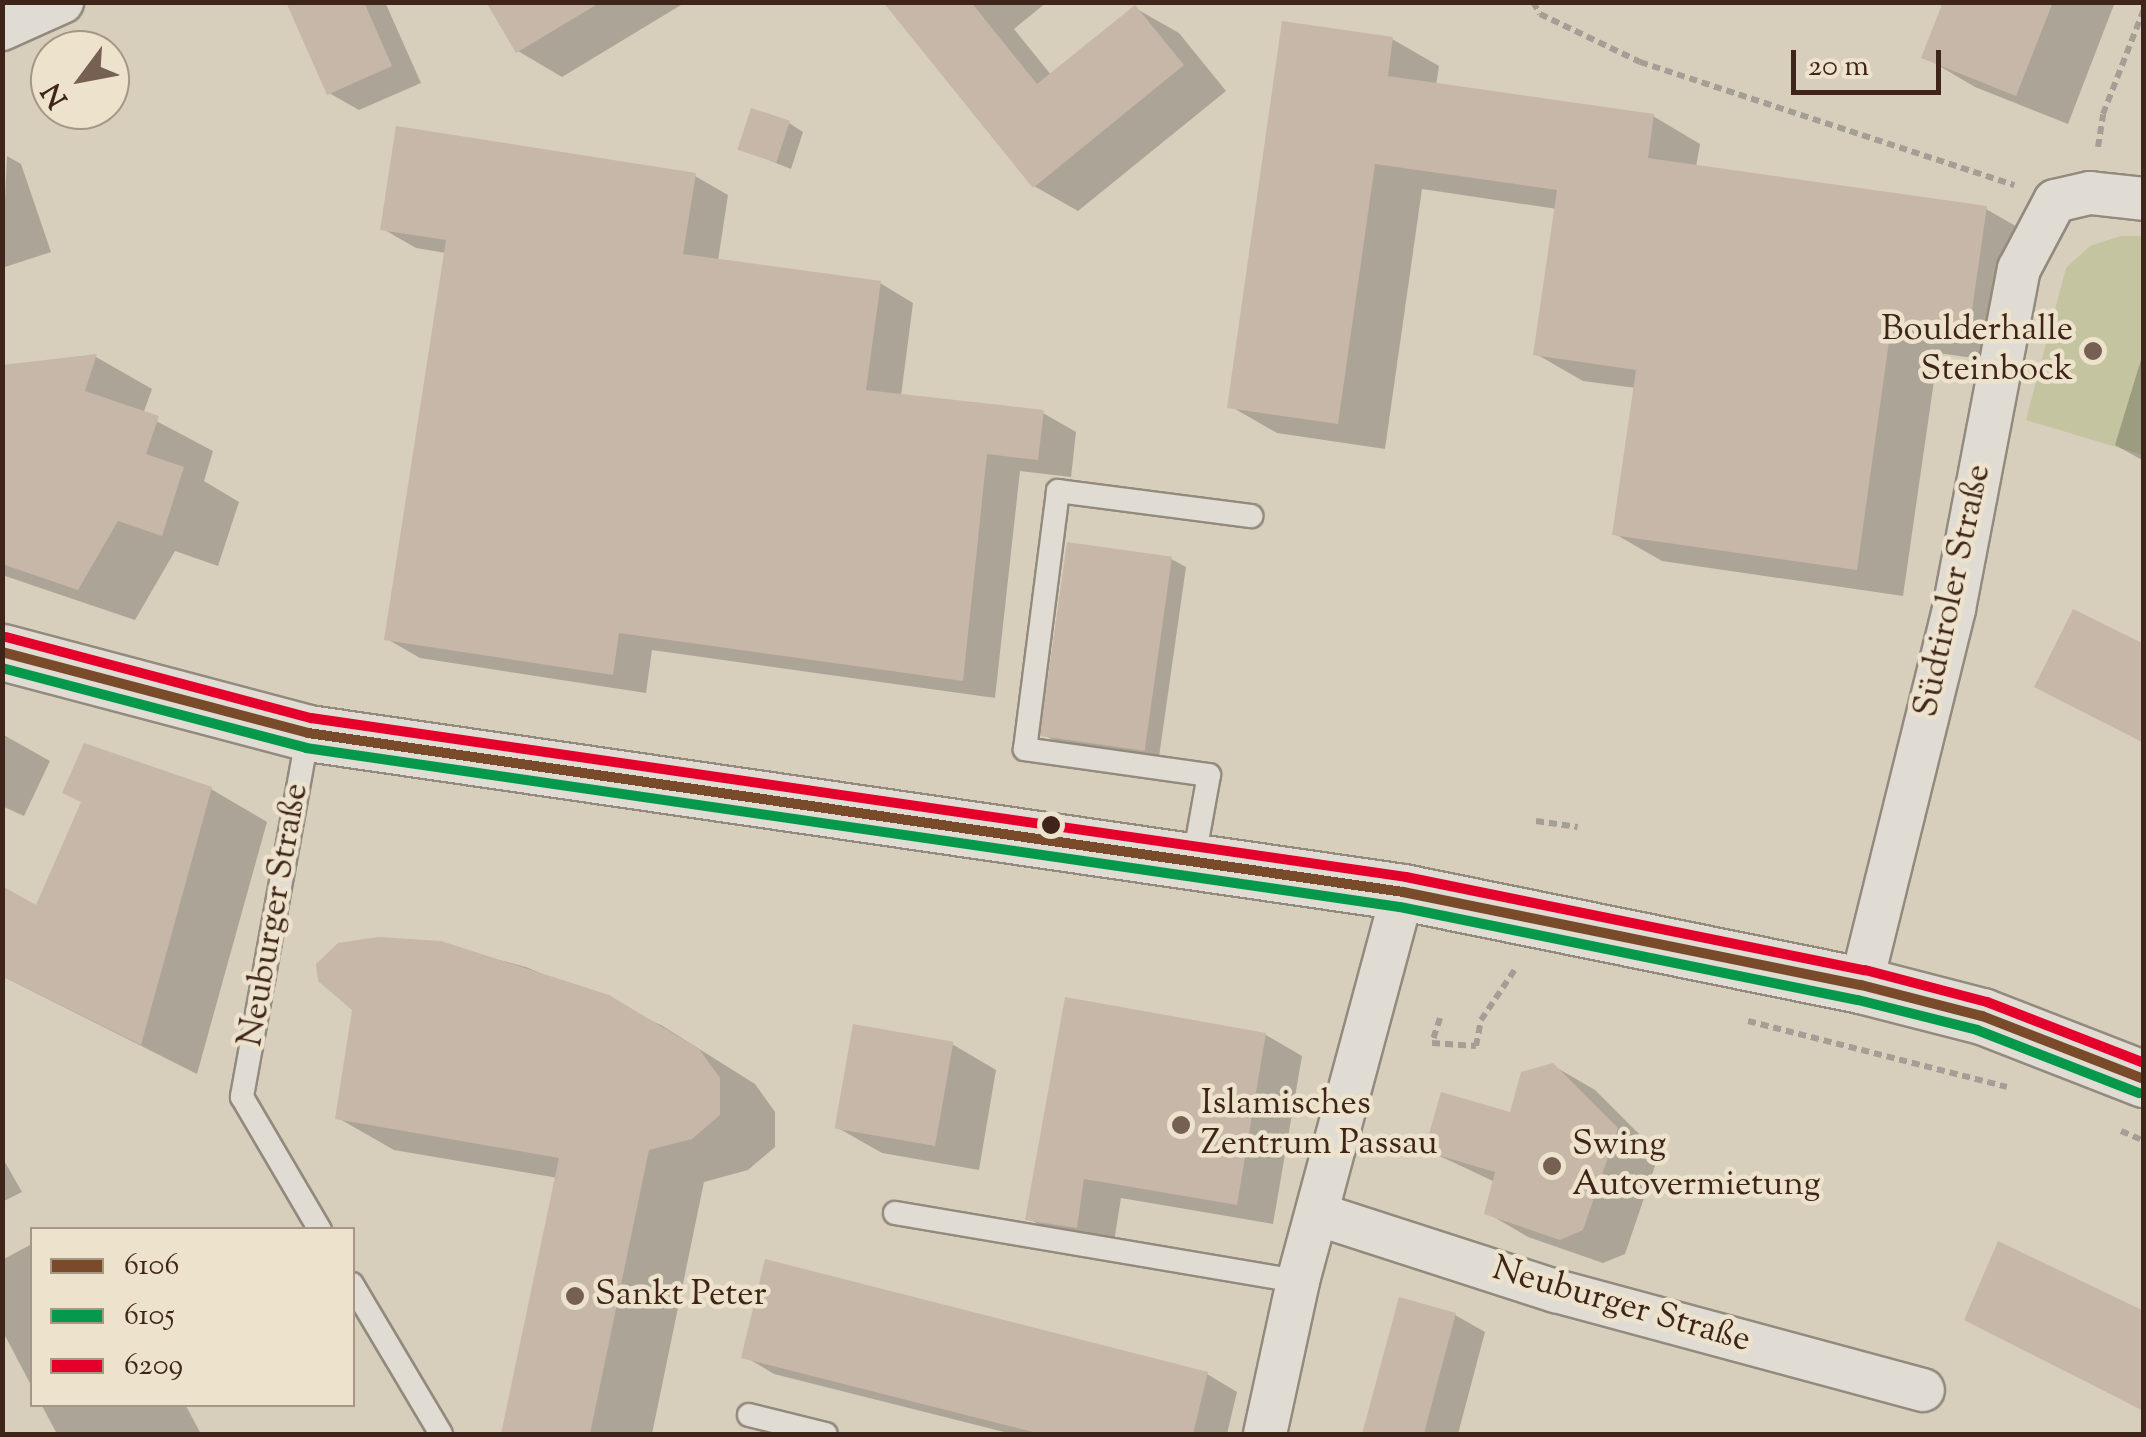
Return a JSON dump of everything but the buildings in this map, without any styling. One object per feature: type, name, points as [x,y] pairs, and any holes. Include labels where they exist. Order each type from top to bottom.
[{"type":"street","points":[[2,30],[62,2]]},
{"type":"street","points":[[2072,197],[2144,199]]},
{"type":"street","name":"Südtiroler Straße","points":[[1861,985],[1954,609],[2019,269],[2072,197]]},
{"type":"street","name":"Neuburger Straße","points":[[2,652],[308,733],[803,809],[1194,858],[1402,892],[1861,985],[1982,1016],[2144,1079]]},
{"type":"street","points":[[1266,1434],[1298,1282],[1320,1215],[1402,892]]},
{"type":"street","name":"Neuburger Straße","points":[[1320,1215],[1556,1291],[1922,1390]]},
{"type":"lane","points":[[1194,858],[1210,775],[1025,749],[1058,491],[1250,516]]},
{"type":"lane","name":"Neuburger Straße","points":[[308,733],[242,1097],[318,1227]]},
{"type":"lane","points":[[895,1213],[1298,1282]]},
{"type":"lane","points":[[355,1289],[441,1434]]},
{"type":"lane","points":[[749,1414],[826,1434]]},
{"type":"path","points":[[1533,2],[1540,14],[1640,62],[2072,197],[2144,9]]},
{"type":"path","points":[[1536,821],[1578,826]]},
{"type":"path","points":[[1440,1018],[1432,1043],[1476,1046],[1480,1020],[1520,962],[1502,958]]},
{"type":"path","points":[[1745,1020],[2026,1092]]},
{"type":"path","points":[[2111,1126],[2144,1141]]},
{"type":"green space","name":"Boulderhalle Steinbock","points":[[2121,236],[2143,236],[2143,455],[2026,420],[2066,268],[2090,246]]},
{"type":"transit line","name":"6209","points":[[6,637],[311,718],[1406,877],[1865,970],[1987,1002],[2144,1063]]},
{"type":"transit line","name":"6106","points":[[2,652],[308,733],[1403,892],[1861,985],[1982,1016],[2144,1079]]},
{"type":"transit line","name":"6105","points":[[2,668],[306,748],[1400,907],[1858,1000],[1977,1030],[2139,1093]]},
{"type":"place","name":"Boulderhalle Steinbock","points":[[2093,351]]},
{"type":"place","name":"Islamisches Zentrum Passau","points":[[1181,1125]]},
{"type":"place","name":"Swing Autovermietung","points":[[1552,1166]]},
{"type":"place","name":"Sankt Peter","points":[[575,1296]]}]
